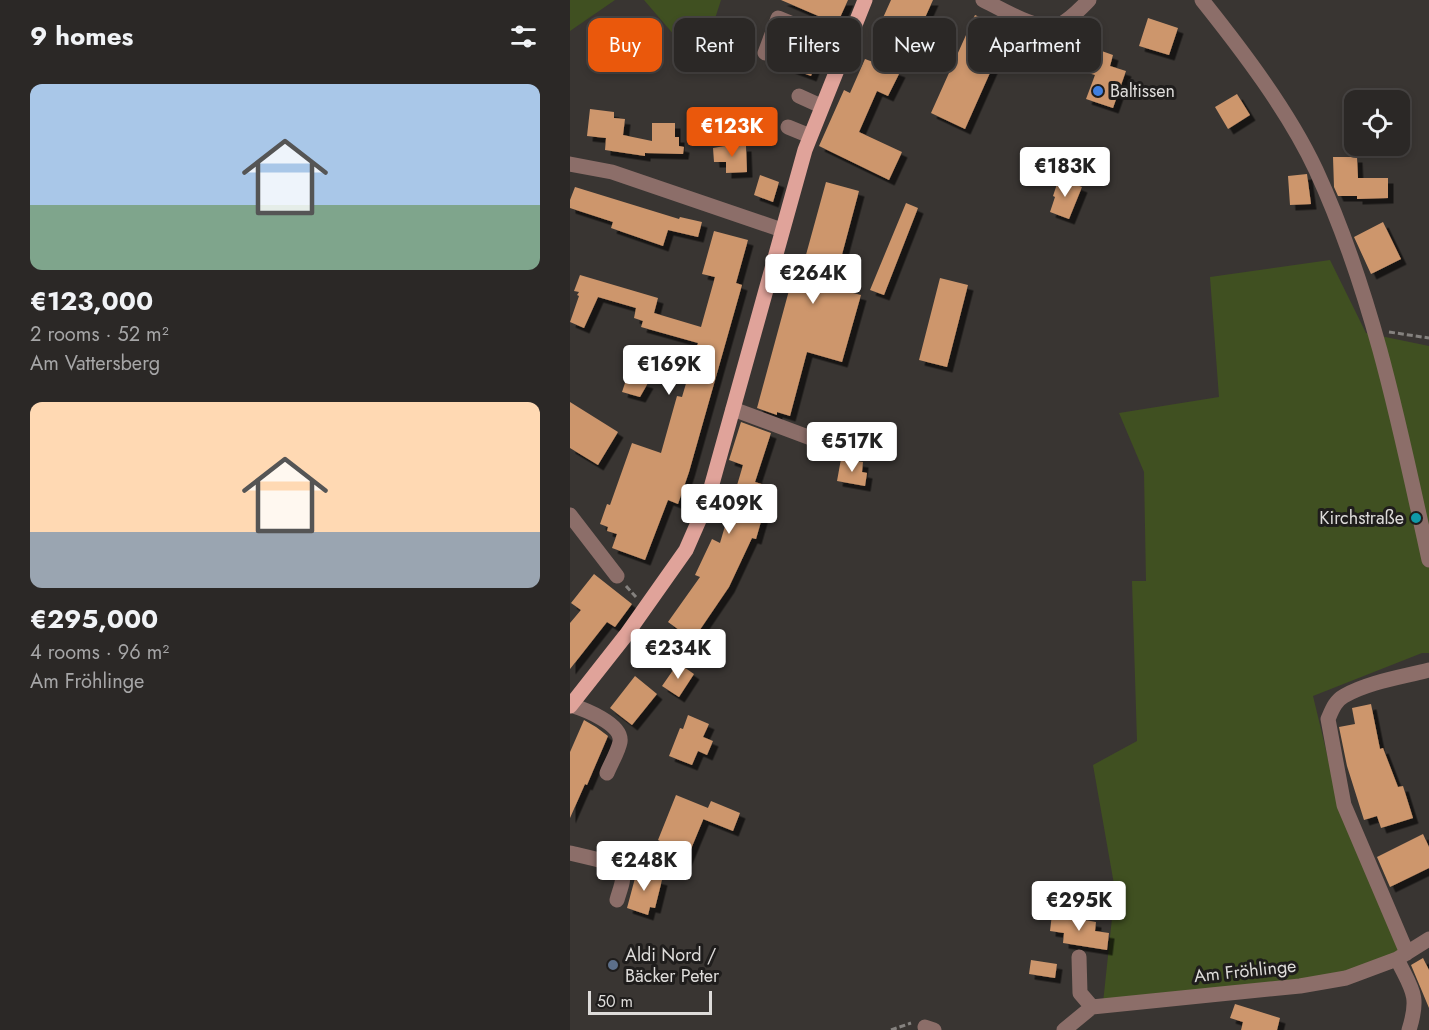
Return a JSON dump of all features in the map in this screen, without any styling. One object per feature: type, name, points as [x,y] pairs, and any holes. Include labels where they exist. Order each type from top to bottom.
[{"type":"main road","points":[[858,18],[865,0]]},
{"type":"main road","points":[[570,705],[626,635],[686,550],[707,502],[810,136],[835,72]]},
{"type":"street","points":[[983,0],[1005,5],[1033,24],[1045,27],[1058,27],[1089,0]]},
{"type":"street","points":[[1202,0],[1228,32],[1296,135],[1315,169],[1340,228],[1376,330],[1429,560]]},
{"type":"street","points":[[765,53],[767,48]]},
{"type":"street","points":[[799,96],[821,106]]},
{"type":"street","points":[[789,127],[810,136]]},
{"type":"street","points":[[570,164],[612,172],[782,230]]},
{"type":"street","points":[[733,409],[824,443]]},
{"type":"street","points":[[570,515],[617,576]]},
{"type":"street","points":[[1409,1030],[1416,1009],[1414,992],[1344,805],[1328,719],[1333,706],[1342,697],[1367,687],[1429,670]]},
{"type":"street","points":[[570,705],[587,710],[618,733],[620,743],[607,772]]},
{"type":"street","points":[[570,853],[619,867],[623,875],[617,900]]},
{"type":"street","name":"Am Fröhlinge","points":[[1092,1007],[1300,986],[1346,978],[1402,956],[1429,939]]},
{"type":"street","points":[[1064,1030],[1092,1007],[1080,993],[1079,957]]},
{"type":"path","points":[[1376,330],[1429,338]]},
{"type":"path","points":[[891,1030],[923,1026]]},
{"type":"green space","points":[[570,0],[615,0],[588,18],[570,31]]},
{"type":"green space","points":[[644,0],[721,0],[715,18],[674,18],[674,35],[662,18]]},
{"type":"green space","points":[[1330,260],[1366,333],[1429,346],[1429,653],[1422,653],[1313,696],[1339,804],[1403,952],[1346,975],[1103,1003],[1115,890],[1093,765],[1137,741],[1132,581],[1146,581],[1144,472],[1119,413],[1219,397],[1210,277]]},
{"type":"building","points":[[781,0],[848,0],[840,18],[823,18]]},
{"type":"building","points":[[891,0],[933,0],[925,18],[883,18]]},
{"type":"building","points":[[1148,18],[1178,28],[1169,55],[1139,46]]},
{"type":"building","points":[[968,31],[968,72],[990,72],[965,129],[931,113],[949,72],[956,72],[956,57]]},
{"type":"building","points":[[1101,51],[1113,55],[1110,66],[1126,71],[1113,108],[1086,99],[1095,75],[1088,73],[1101,72]]},
{"type":"building","points":[[865,59],[873,62],[873,72],[900,72],[888,96],[877,91],[859,132],[902,152],[889,180],[819,146],[844,90],[850,93]]},
{"type":"building","points":[[800,72],[813,72],[811,76]]},
{"type":"building","points":[[1237,94],[1250,115],[1228,129],[1215,107]]},
{"type":"building","points":[[590,109],[614,112],[614,118],[625,119],[623,135],[652,141],[652,123],[675,123],[675,137],[679,137],[679,146],[684,147],[683,154],[645,153],[645,156],[605,150],[606,138],[587,136]]},
{"type":"building","points":[[746,146],[747,172],[726,173],[726,162],[714,162],[713,148]]},
{"type":"building","points":[[1333,157],[1357,157],[1358,178],[1388,178],[1388,198],[1357,199],[1357,196],[1338,196],[1334,187]]},
{"type":"building","points":[[1307,174],[1311,204],[1290,205],[1288,176]]},
{"type":"building","points":[[760,175],[779,182],[773,202],[754,195]]},
{"type":"building","points":[[1059,178],[1082,187],[1069,219],[1050,212]]},
{"type":"building","points":[[826,182],[859,191],[840,262],[833,260],[825,286],[861,295],[842,362],[807,352],[790,416],[777,412],[777,415],[757,408],[794,272],[801,273]]},
{"type":"building","points":[[575,187],[679,219],[680,217],[702,222],[698,237],[668,230],[663,246],[611,228],[613,222],[570,208],[570,200]]},
{"type":"building","points":[[906,203],[918,208],[884,295],[870,290]]},
{"type":"building","points":[[1383,222],[1401,259],[1371,274],[1354,237]]},
{"type":"building","points":[[714,231],[748,240],[736,283],[742,285],[678,504],[668,500],[645,560],[612,548],[617,534],[607,531],[608,527],[600,524],[607,504],[610,505],[632,443],[661,453],[677,396],[682,397],[698,343],[641,327],[643,321],[634,318],[636,308],[598,297],[584,328],[570,322],[579,296],[577,295],[579,292],[574,291],[580,275],[658,298],[654,313],[701,327],[715,277],[702,274]]},
{"type":"building","points":[[940,278],[968,285],[947,367],[919,360]]},
{"type":"building","points":[[627,377],[648,383],[640,397],[622,392]]},
{"type":"building","points":[[570,402],[618,432],[598,465],[570,448]]},
{"type":"building","points":[[741,422],[771,433],[755,482],[771,487],[756,539],[752,538],[729,587],[693,640],[668,622],[700,577],[695,575],[712,539],[720,543],[743,465],[729,460]]},
{"type":"building","points":[[841,459],[863,462],[862,472],[867,473],[865,486],[837,481]]},
{"type":"building","points":[[594,574],[632,604],[615,627],[607,622],[570,669],[570,623],[581,610],[571,603]]},
{"type":"building","points":[[678,663],[694,674],[679,697],[662,686]]},
{"type":"building","points":[[635,676],[657,694],[632,725],[610,708]]},
{"type":"building","points":[[1371,704],[1380,749],[1383,748],[1398,787],[1403,786],[1413,818],[1381,828],[1377,816],[1364,820],[1347,766],[1339,727],[1355,724],[1352,708]]},
{"type":"building","points":[[688,715],[709,724],[703,737],[713,741],[707,755],[698,751],[692,765],[669,756]]},
{"type":"building","points":[[584,720],[608,736],[570,818],[570,752]]},
{"type":"building","points":[[676,795],[708,808],[686,861],[659,850],[662,842],[658,840]]},
{"type":"building","points":[[711,801],[740,813],[733,831],[703,819]]},
{"type":"building","points":[[1423,834],[1429,847],[1429,868],[1390,887],[1377,857]]},
{"type":"building","points":[[638,867],[652,870],[650,877],[662,880],[655,908],[650,907],[648,915],[627,908]]},
{"type":"building","points":[[1052,914],[1096,922],[1095,931],[1109,933],[1107,950],[1063,943],[1064,933],[1050,931]]},
{"type":"building","points":[[1423,958],[1429,970],[1429,1008],[1411,965]]},
{"type":"building","points":[[1031,960],[1057,964],[1055,978],[1029,974]]},
{"type":"building","points":[[1235,1004],[1280,1018],[1277,1030],[1241,1030],[1243,1022],[1230,1018]]},
{"type":"place","name":"Baltissen","points":[[1098,91]]},
{"type":"place","name":"Kirchstraße","points":[[1416,518]]},
{"type":"place","name":"Aldi Nord / Bäcker Peter","points":[[613,965]]}]
